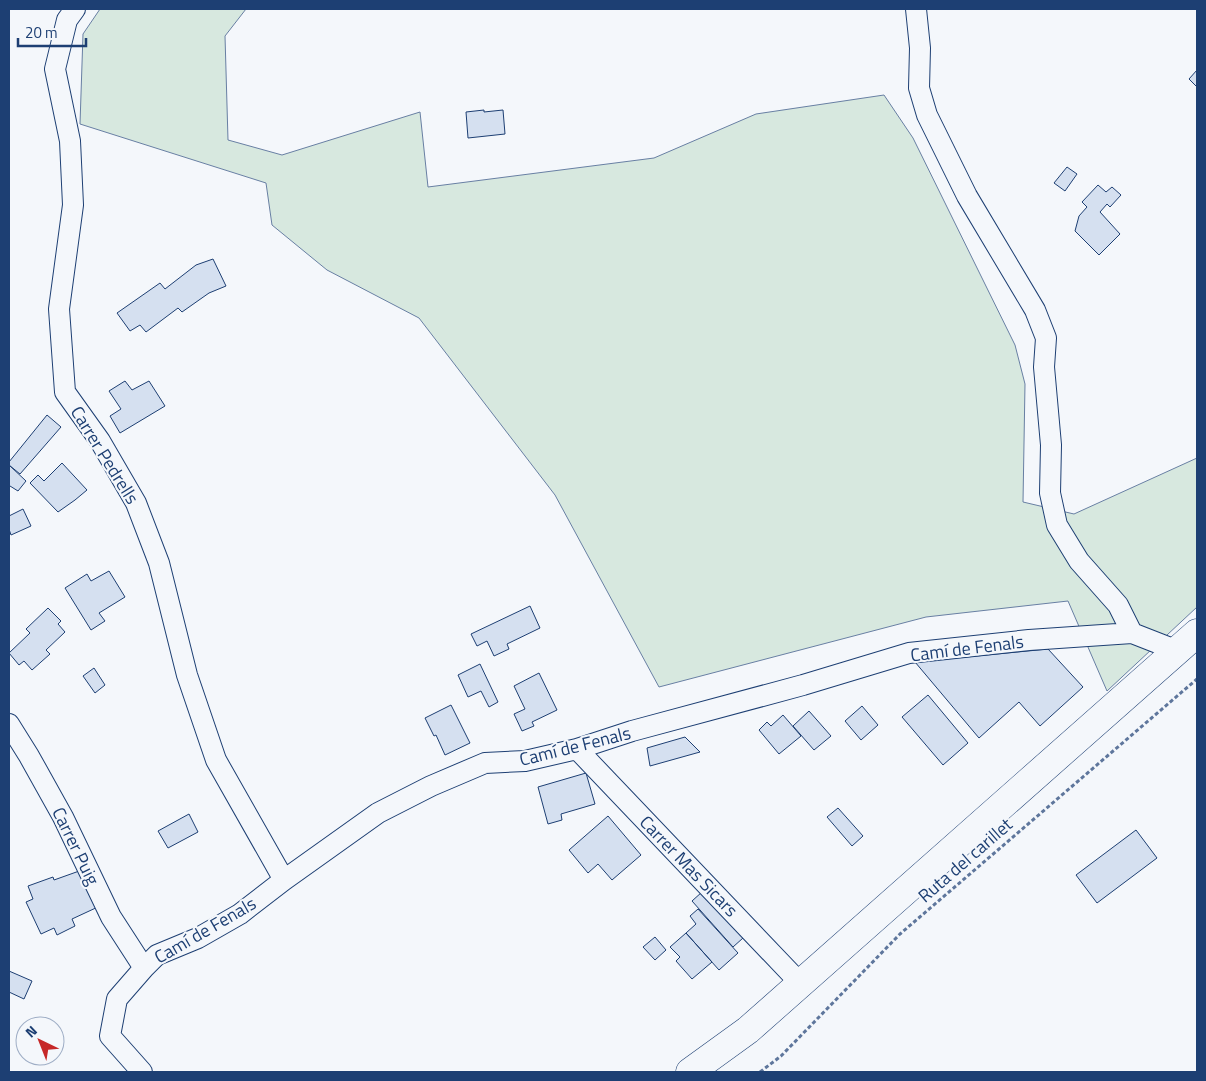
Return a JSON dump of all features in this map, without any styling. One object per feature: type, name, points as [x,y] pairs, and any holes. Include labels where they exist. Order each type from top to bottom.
[{"type":"street","name":"Carrer Pedrells","points":[[75,9],[66,20],[55,69],[70,141],[73,205],[60,310],[65,392],[100,441],[136,503],[159,563],[188,675],[216,760],[284,880]]},
{"type":"street","points":[[916,9],[920,48],[919,88],[927,115],[967,196],[1035,310],[1046,338],[1044,367],[1051,445],[1050,494],[1057,525],[1079,562],[1118,605],[1132,634]]},
{"type":"street","name":"Camí de Fenals","points":[[142,1072],[110,1036],[117,999],[157,956],[198,938],[240,914],[284,880],[378,814],[431,786],[485,763],[525,761],[577,749],[632,731],[803,685],[909,653],[1029,640],[1132,634],[1187,642]]},
{"type":"street","points":[[690,1072],[748,1030],[1187,642]]},
{"type":"street","name":"Carrer Puig","points":[[9,724],[63,817],[111,917],[144,968]]},
{"type":"street","name":"Carrer Mas Sicars","points":[[577,749],[800,983]]},
{"type":"path","name":"Ruta del carillet","points":[[760,1072],[781,1056],[900,934],[1197,680]]},
{"type":"shaded area","points":[[100,9],[246,9],[225,36],[228,140],[282,155],[420,112],[428,187],[654,158],[756,114],[884,95],[913,138],[1015,345],[1025,384],[1023,502],[1074,514],[1197,458],[1197,607],[1107,691],[1068,601],[926,617],[659,687],[555,495],[419,318],[327,270],[272,225],[266,183],[80,124],[83,34]]},
{"type":"building","points":[[1197,70],[1197,87],[1189,79]]},
{"type":"building","points":[[484,110],[484,112],[503,110],[505,134],[468,138],[466,112]]},
{"type":"building","points":[[1067,167],[1077,174],[1065,191],[1054,183]]},
{"type":"building","points":[[1098,185],[1106,192],[1112,187],[1121,195],[1110,207],[1107,204],[1100,212],[1120,234],[1099,255],[1075,231],[1079,216],[1087,207],[1082,202]]},
{"type":"building","points":[[213,259],[226,286],[209,293],[182,312],[178,308],[146,332],[140,325],[130,331],[117,313],[160,283],[165,289],[196,265]]},
{"type":"building","points":[[125,381],[132,390],[149,381],[165,406],[120,433],[110,416],[121,409],[109,391]]},
{"type":"building","points":[[47,415],[61,427],[20,474],[9,465],[9,462]]},
{"type":"building","points":[[62,463],[87,490],[58,512],[30,483],[38,475],[44,481]]},
{"type":"building","points":[[9,465],[26,481],[18,491],[9,487]]},
{"type":"building","points":[[23,509],[31,526],[11,535],[9,516]]},
{"type":"building","points":[[109,571],[125,597],[99,613],[105,621],[91,630],[65,588],[87,574],[91,581]]},
{"type":"building","points":[[530,606],[540,628],[507,644],[509,649],[494,656],[487,641],[477,646],[471,634]]},
{"type":"building","points":[[48,608],[61,621],[58,624],[65,632],[46,650],[50,654],[32,670],[24,661],[19,665],[9,653],[30,633],[26,629]]},
{"type":"building","points":[[1048,649],[1083,687],[1040,726],[1019,702],[979,738],[915,662]]},
{"type":"building","points":[[480,664],[498,702],[489,707],[481,691],[468,697],[458,675]]},
{"type":"building","points":[[94,668],[105,685],[95,693],[83,676]]},
{"type":"building","points":[[539,673],[557,710],[532,722],[534,726],[522,731],[514,714],[525,709],[514,686]]},
{"type":"building","points":[[928,695],[968,743],[943,765],[902,717]]},
{"type":"building","points":[[451,705],[470,743],[445,755],[436,735],[434,736],[425,718]]},
{"type":"building","points":[[862,706],[878,725],[861,740],[845,721]]},
{"type":"building","points":[[809,711],[831,736],[814,750],[793,726]]},
{"type":"building","points":[[783,715],[801,736],[779,754],[759,730],[767,722],[771,726]]},
{"type":"building","points":[[685,737],[700,752],[650,766],[647,748]]},
{"type":"building","points":[[586,773],[595,804],[561,814],[562,820],[548,824],[538,787]]},
{"type":"building","points":[[838,808],[863,836],[852,846],[827,817]]},
{"type":"building","points":[[189,814],[198,832],[168,848],[158,831]]},
{"type":"building","points":[[608,816],[641,855],[612,880],[598,864],[588,873],[569,850]]},
{"type":"building","points":[[1136,830],[1157,858],[1097,903],[1076,875]]},
{"type":"building","points":[[82,870],[100,906],[72,919],[75,926],[57,935],[54,928],[41,934],[26,902],[33,899],[28,886],[53,877],[54,880]]},
{"type":"building","points":[[702,892],[743,938],[733,947],[692,901]]},
{"type":"building","points":[[698,909],[738,953],[719,970],[686,933],[696,924],[690,916]]},
{"type":"building","points":[[686,933],[712,962],[692,979],[676,961],[680,957],[670,947]]},
{"type":"building","points":[[655,937],[666,950],[655,960],[643,947]]},
{"type":"building","points":[[9,971],[32,981],[24,999],[9,992]]}]
